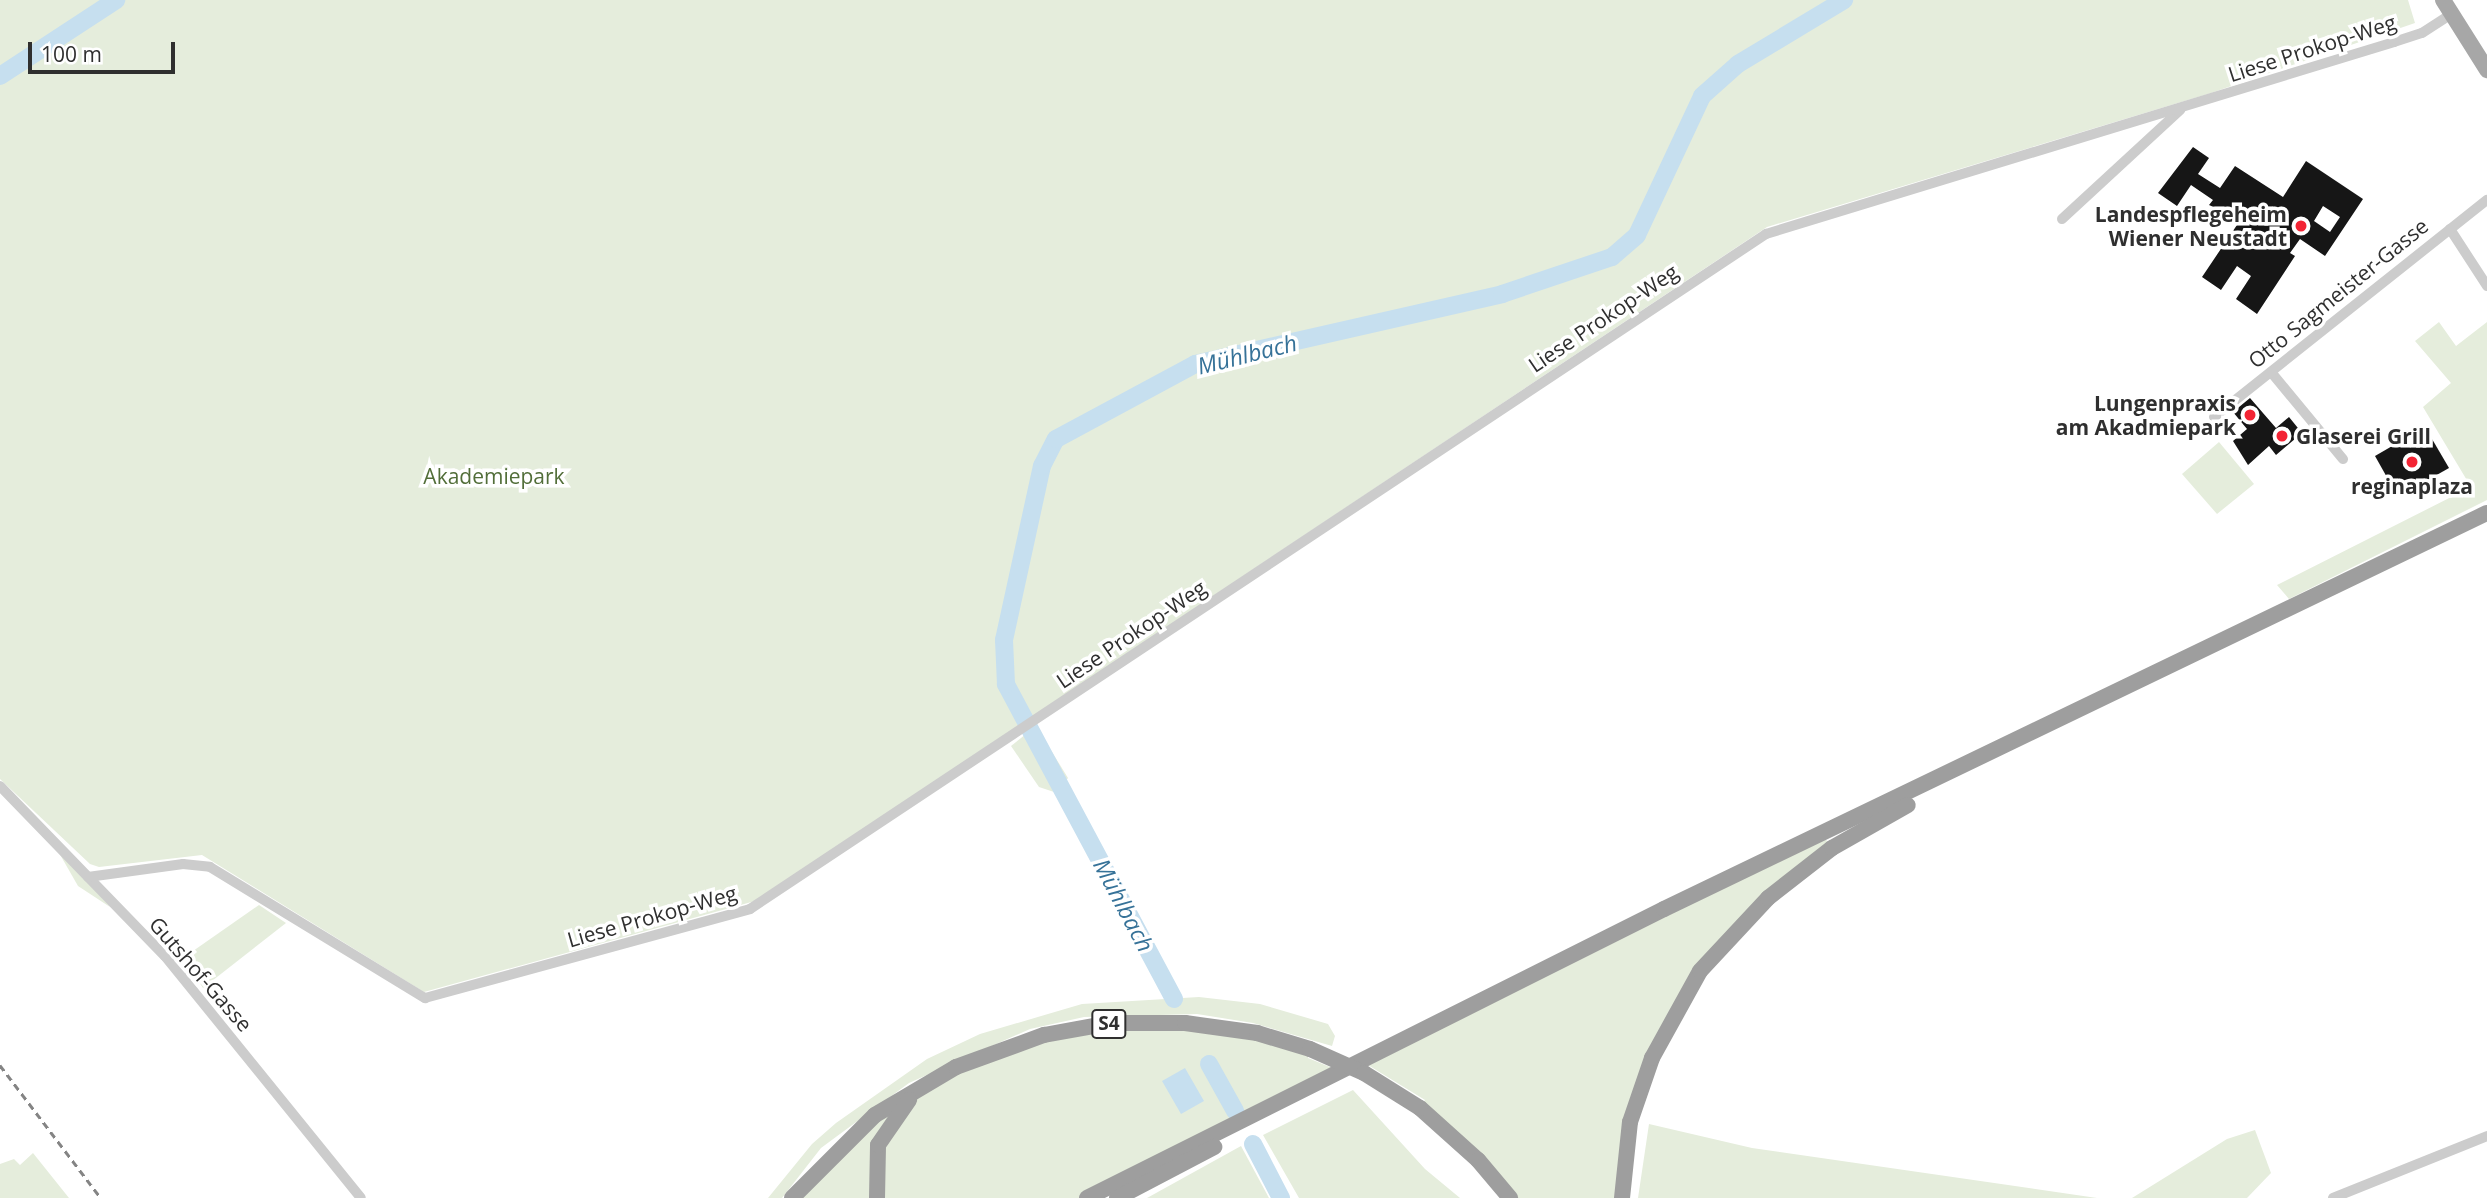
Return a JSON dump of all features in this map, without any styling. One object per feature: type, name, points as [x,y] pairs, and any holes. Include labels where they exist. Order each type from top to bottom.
[{"type":"highway","points":[[1087,1198],[1270,1110],[1664,909],[2119,694],[2485,515]]},
{"type":"highway","points":[[1622,1198],[1630,1122],[1652,1058],[1700,971],[1732,933],[1832,848],[2119,694]]},
{"type":"highway","name":"S4","points":[[792,1198],[848,1137],[917,1090],[1003,1047],[1110,1023],[1199,1024],[1310,1049],[1376,1079],[1420,1108],[1470,1152],[1510,1198]]},
{"type":"highway","points":[[877,1198],[878,1145],[917,1090]]},
{"type":"highway","points":[[1117,1198],[1251,1127],[1270,1110]]},
{"type":"highway","points":[[1095,1198],[1181,1151]]},
{"type":"main road","points":[[2447,7],[2487,70]]},
{"type":"street","name":"Liese Prokop-Weg","points":[[88,877],[183,864],[210,867],[425,998],[750,909],[1022,732],[1766,234],[2180,110],[2422,33],[2447,7]]},
{"type":"street","name":"Liese Prokop-Weg","points":[[2062,219],[2180,110]]},
{"type":"street","name":"Otto Sagmeister-Gasse","points":[[2214,417],[2487,200]]},
{"type":"street","points":[[2449,229],[2487,286]]},
{"type":"street","points":[[2271,372],[2343,459]]},
{"type":"street","name":"Gutshof-Gasse","points":[[0,786],[165,956],[361,1198]]},
{"type":"street","points":[[2333,1198],[2487,1136]]},
{"type":"green space","name":"Akademiepark","points":[[0,0],[2408,0],[2415,23],[2211,93],[1767,227],[755,901],[424,992],[202,855],[99,867],[90,864],[0,779]]},
{"type":"green space","points":[[2439,322],[2456,346],[2487,322],[2487,500],[2289,599],[2277,585],[2471,487],[2423,407],[2451,383],[2415,341]]},
{"type":"green space","points":[[2219,442],[2254,484],[2217,514],[2182,474]]},
{"type":"green space","points":[[1036,726],[1068,778],[1057,793],[1039,787],[1011,746]]},
{"type":"green space","points":[[1822,834],[1832,848],[1700,971],[1630,1122],[1622,1198],[1510,1198],[1420,1108],[1425,1100],[1363,1062]]},
{"type":"green space","points":[[58,851],[96,890],[110,907],[78,886]]},
{"type":"green space","points":[[259,905],[286,923],[203,988],[183,958]]},
{"type":"green space","points":[[1199,997],[1260,1004],[1328,1024],[1335,1036],[1332,1046],[1253,1023],[1197,1014],[1084,1017],[1030,1029],[909,1083],[821,1148],[782,1198],[768,1198],[812,1144],[836,1123],[927,1059],[980,1034],[1082,1004]]},
{"type":"green space","points":[[1146,1021],[1310,1049],[1308,1058],[1342,1072],[1087,1198],[792,1198],[848,1137],[1003,1047]]},
{"type":"green space","points":[[1353,1090],[1425,1169],[1460,1198],[1299,1198],[1263,1135]]},
{"type":"green space","points":[[1649,1124],[1752,1148],[2097,1198],[1638,1198]]},
{"type":"green space","points":[[2255,1130],[2271,1173],[2247,1198],[2132,1198],[2227,1139]]},
{"type":"green space","points":[[1241,1146],[1269,1198],[1147,1198]]},
{"type":"green space","points":[[33,1153],[69,1198],[0,1198],[0,1164],[14,1159],[20,1165]]},
{"type":"water","points":[[1185,1068],[1204,1101],[1181,1114],[1162,1081]]},
{"type":"building","name":"Landespflegeheim Wiener Neustadt","points":[[2193,147],[2209,158],[2198,174],[2220,188],[2235,166],[2283,197],[2306,161],[2363,199],[2325,256],[2300,239],[2290,253],[2295,256],[2257,314],[2236,299],[2251,276],[2237,266],[2221,290],[2202,277],[2241,219],[2209,205],[2213,200],[2191,185],[2177,206],[2158,193]],"holes":[[[2323,206],[2340,217],[2330,232],[2314,221]]]},
{"type":"building","points":[[2250,398],[2276,428],[2289,417],[2302,433],[2276,455],[2269,446],[2248,465],[2233,441],[2247,429],[2233,412]]},
{"type":"building","name":"reginaplaza","points":[[2425,427],[2449,468],[2398,497],[2375,456]]},
{"type":"waterway","points":[[0,76],[116,0]]},
{"type":"waterway","name":"Mühlbach","points":[[1174,999],[1006,684],[1004,640],[1042,466],[1056,439],[1195,364],[1502,294],[1612,257],[1637,235],[1702,96],[1738,64],[1844,0]]},
{"type":"waterway","name":"Mühlbach","points":[[1209,1064],[1235,1111]]},
{"type":"waterway","name":"Mühlbach","points":[[1253,1144],[1281,1198]]},
{"type":"railway","points":[[0,1065],[101,1198]]},
{"type":"place","name":"Landespflegeheim Wiener Neustadt","points":[[2301,226]]},
{"type":"place","name":"Lungenpraxis am Akadmiepark","points":[[2250,415]]},
{"type":"place","name":"Glaserei Grill","points":[[2282,436]]},
{"type":"place","name":"reginaplaza","points":[[2412,462]]}]
